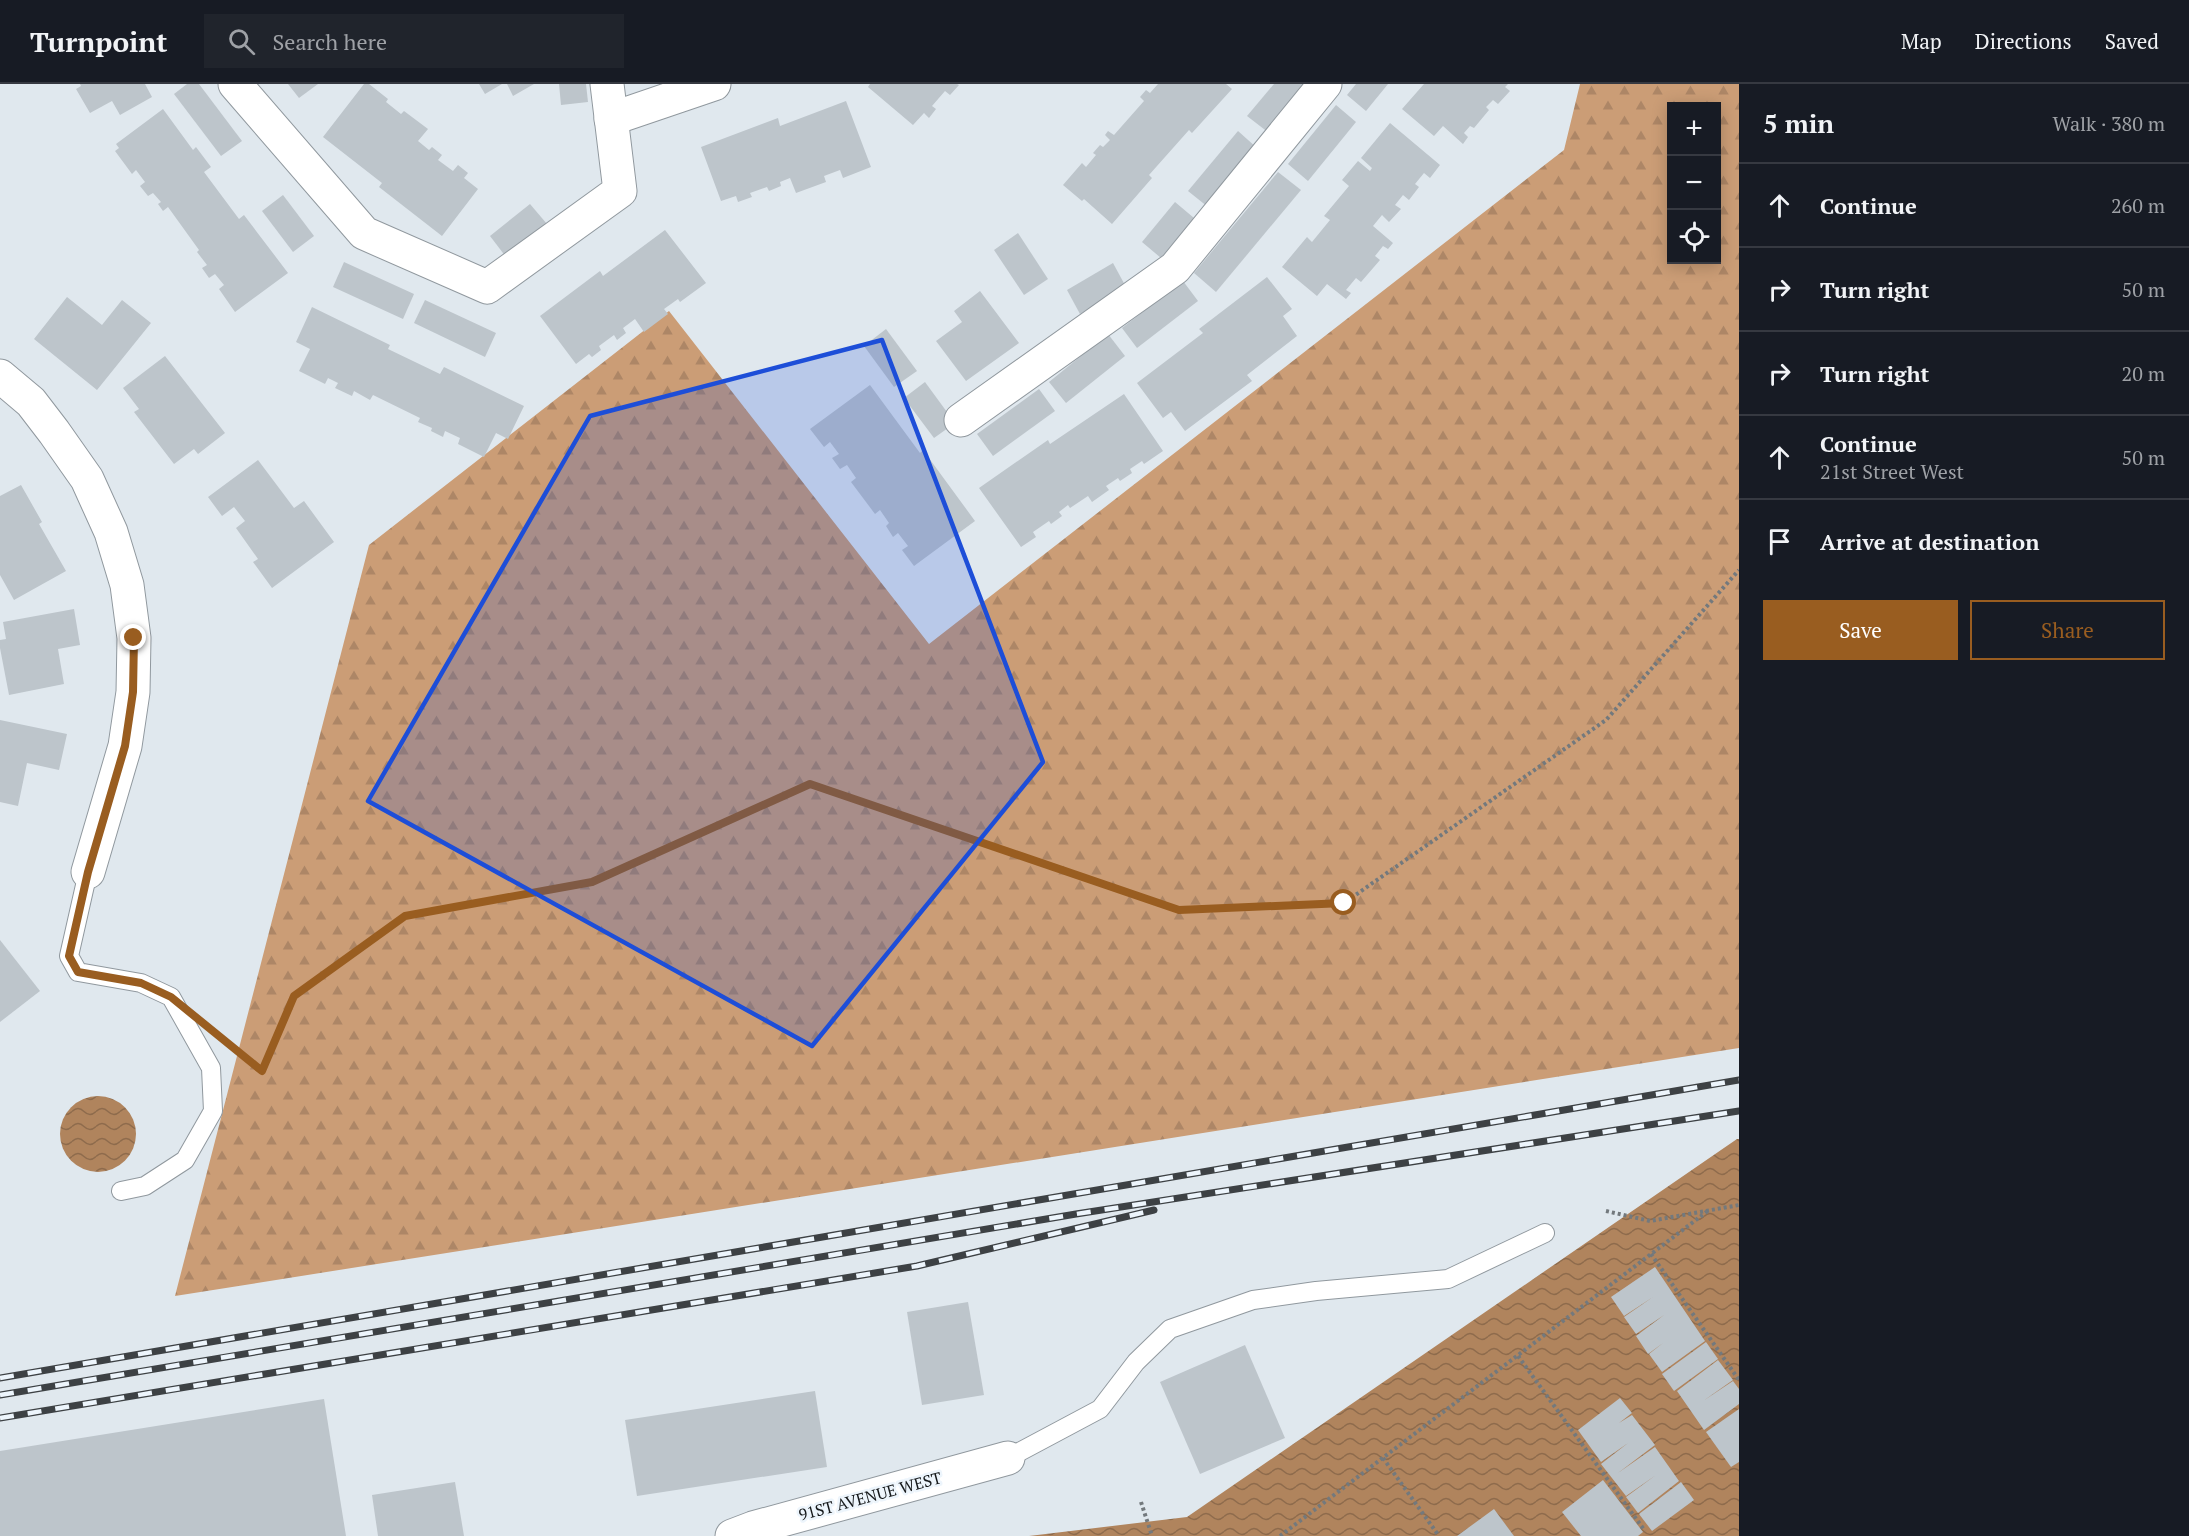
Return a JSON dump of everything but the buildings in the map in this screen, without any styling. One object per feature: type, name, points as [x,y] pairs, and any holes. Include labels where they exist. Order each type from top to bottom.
[{"type":"street","points":[[236,84],[364,233],[487,286],[620,191],[607,84]]},
{"type":"street","points":[[611,119],[714,84]]},
{"type":"street","points":[[961,420],[1175,268],[1325,84]]},
{"type":"street","points":[[0,376],[31,402],[87,479],[111,532],[127,585],[134,638],[133,692],[125,746],[88,872]]},
{"type":"street","name":"91ST AVENUE WEST","points":[[732,1536],[753,1528],[1008,1458]]},
{"type":"lane","points":[[88,872],[69,956],[78,972],[141,983],[171,997],[211,1068],[213,1111],[185,1160],[145,1186],[121,1191]]},
{"type":"lane","points":[[1008,1458],[1100,1409],[1136,1362],[1170,1329],[1253,1300],[1448,1279],[1545,1233]]},
{"type":"path","points":[[217,1034],[262,1071],[294,996],[405,916],[592,882],[810,784],[1179,910],[1344,903],[1606,720],[1739,570]]},
{"type":"path","points":[[1606,1211],[1650,1221],[1739,1205]]},
{"type":"path","points":[[1280,1536],[1709,1210]]},
{"type":"path","points":[[1651,1254],[1739,1380]]},
{"type":"path","points":[[1518,1356],[1645,1531]]},
{"type":"path","points":[[1383,1458],[1439,1536]]},
{"type":"path","points":[[1141,1502],[1152,1536]]},
{"type":"highlighted area","points":[[882,340],[1043,762],[812,1046],[368,801],[590,416]]},
{"type":"green space","points":[[1580,84],[1739,84],[1739,1048],[175,1296],[369,545],[669,311],[929,644],[1564,150]]},
{"type":"water","points":[[91,1096],[105,1096],[119,1102],[130,1113],[136,1127],[133,1149],[125,1161],[105,1172],[91,1172],[77,1166],[66,1155],[60,1141],[60,1127],[66,1113],[77,1102]]},
{"type":"water","points":[[1739,1139],[1739,1536],[1029,1536],[1187,1517]]},
{"type":"railway","points":[[0,1378],[1739,1080]]},
{"type":"railway","points":[[0,1395],[1076,1214],[1739,1111]]},
{"type":"railway","points":[[0,1418],[917,1266],[1154,1210]]},
{"type":"route","points":[[134,638],[133,692],[125,746],[88,872],[69,956],[78,972],[141,983],[171,997],[262,1071],[294,996],[405,916],[592,882],[810,784],[1179,910],[1344,903]]}]
